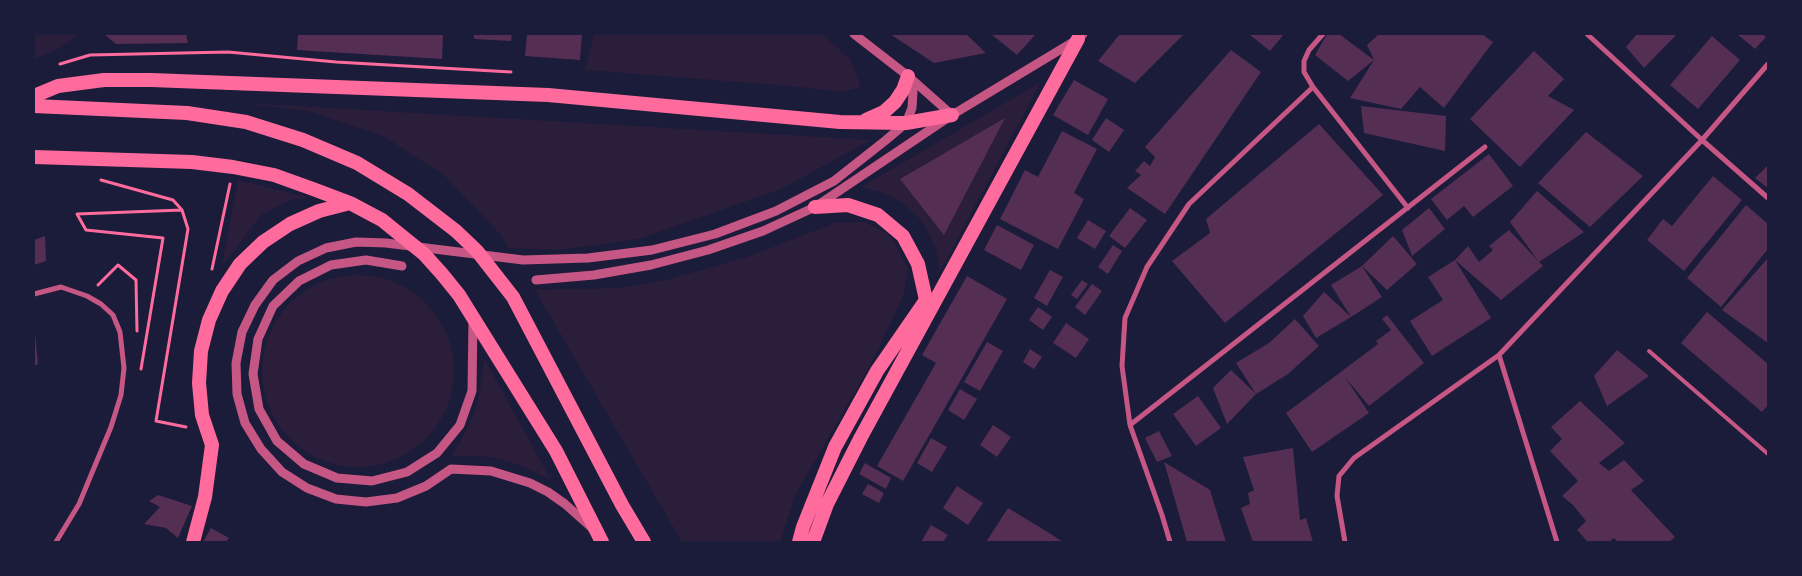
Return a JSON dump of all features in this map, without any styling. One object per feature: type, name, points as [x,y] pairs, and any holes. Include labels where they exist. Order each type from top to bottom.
[{"type":"highway","points":[[813,542],[827,504],[860,437],[1081,36]]},
{"type":"highway","points":[[858,122],[884,112],[896,102],[908,76]]},
{"type":"highway","points":[[34,96],[58,86],[104,80],[152,80],[548,95],[840,122],[906,123],[952,115]]},
{"type":"highway","points":[[34,106],[187,113],[246,122],[303,140],[357,163],[408,194],[456,231],[477,251],[496,274],[527,323],[622,505],[644,542]]},
{"type":"highway","points":[[34,157],[192,162],[233,166],[274,175],[350,203],[382,220],[424,254],[459,295],[556,451],[599,537]]},
{"type":"highway","points":[[193,542],[205,497],[212,445],[202,414],[199,383],[201,351],[209,320],[222,291],[240,264],[263,242],[290,224],[319,211],[350,203]]},
{"type":"highway","points":[[799,542],[803,527],[835,447],[876,371],[926,300],[918,264],[903,236],[878,215],[848,205],[815,207]]},
{"type":"street","points":[[854,34],[908,76],[952,115]]},
{"type":"street","points":[[1323,34],[1309,50],[1304,61],[1304,72],[1408,208]]},
{"type":"street","points":[[1588,34],[1702,140],[1768,198]]},
{"type":"street","points":[[536,280],[594,276],[651,265],[708,250],[763,231],[815,207],[952,115],[1081,36]]},
{"type":"street","points":[[1345,542],[1337,496],[1339,476],[1354,458],[1499,355],[1702,140],[1768,64]]},
{"type":"street","points":[[599,537],[565,504],[548,492],[530,483],[492,471],[450,469],[426,486],[397,498],[366,502],[336,499],[307,488],[282,472],[261,449],[245,423],[237,394],[236,363],[242,332],[255,305],[273,280],[298,261],[326,248],[356,242],[386,243],[523,260],[542,260],[588,258],[652,250],[715,234],[776,211],[834,181],[906,123],[912,108],[913,92],[908,76]]},
{"type":"street","points":[[1170,542],[1130,425],[1122,366],[1125,318],[1147,268],[1189,204],[1314,87]]},
{"type":"street","points":[[1130,425],[1485,148]]},
{"type":"street","points":[[402,266],[366,260],[331,265],[299,281],[273,306],[258,338],[253,374],[260,409],[277,441],[304,464],[337,478],[372,481],[407,472],[437,453],[460,425],[472,391],[473,318]]},
{"type":"street","points":[[34,294],[61,287],[87,296],[101,304],[113,315],[120,332],[124,368],[121,395],[111,426],[79,504],[56,542]]},
{"type":"street","points":[[1499,355],[1557,542]]},
{"type":"lane","points":[[1649,351],[1768,454]]},
{"type":"path","points":[[210,275],[233,166]]},
{"type":"path","points":[[100,180],[173,200],[182,210],[188,229],[156,421],[186,427],[186,418]]},
{"type":"path","points":[[140,375],[163,238],[86,230],[78,214],[182,210]]},
{"type":"path","points":[[87,296],[118,265],[136,280],[137,332]]},
{"type":"shaded area","points":[[34,34],[81,34],[58,49],[34,59]]},
{"type":"shaded area","points":[[594,34],[822,34],[851,60],[861,87],[842,92],[791,86],[585,70]]},
{"type":"shaded area","points":[[1041,82],[940,272],[936,250],[928,231],[919,218],[903,203],[884,193],[861,187]]},
{"type":"shaded area","points":[[245,103],[871,140],[781,189],[639,239],[558,250],[509,248],[501,235],[444,175],[383,136],[308,111]]},
{"type":"shaded area","points":[[238,180],[311,198],[292,199],[261,215],[222,266]]},
{"type":"shaded area","points":[[865,222],[889,235],[899,251],[908,268],[904,294],[872,362],[795,496],[780,542],[682,542],[535,290],[620,288],[670,279],[747,257],[835,223]]},
{"type":"shaded area","points":[[367,275],[377,276],[403,286],[419,296],[433,310],[447,334],[453,352],[453,390],[447,408],[433,432],[419,446],[395,460],[377,466],[349,467],[339,466],[313,456],[297,446],[283,432],[269,408],[263,390],[262,362],[263,352],[273,326],[283,310],[297,296],[321,282],[339,276]]},
{"type":"shaded area","points":[[484,358],[551,480],[520,465],[499,459],[481,456],[451,456],[463,437],[475,411],[481,385]]},
{"type":"building","points":[[104,34],[186,34],[188,43],[116,44]]},
{"type":"building","points":[[298,34],[443,34],[442,59],[297,50]]},
{"type":"building","points":[[474,34],[512,34],[511,41],[474,39]]},
{"type":"building","points":[[527,34],[582,34],[580,60],[525,56]]},
{"type":"building","points":[[890,34],[966,34],[986,53],[934,63]]},
{"type":"building","points":[[991,34],[1036,34],[1017,55]]},
{"type":"building","points":[[1120,34],[1184,34],[1135,83],[1098,61]]},
{"type":"building","points":[[1249,34],[1284,34],[1270,51]]},
{"type":"building","points":[[1327,34],[1339,34],[1374,60],[1348,81],[1315,55]]},
{"type":"building","points":[[1379,34],[1482,34],[1493,42],[1444,108],[1420,87],[1401,109],[1350,98],[1374,60],[1367,45]]},
{"type":"building","points":[[1637,34],[1677,34],[1644,68],[1626,47]]},
{"type":"building","points":[[1737,34],[1762,34],[1766,37],[1755,49]]},
{"type":"building","points":[[1712,36],[1740,60],[1698,109],[1670,85]]},
{"type":"building","points":[[1231,50],[1261,72],[1165,214],[1127,188],[1141,175],[1135,171],[1144,161],[1150,166],[1155,157],[1145,147]]},
{"type":"building","points":[[1534,51],[1564,79],[1548,96],[1574,110],[1520,167],[1470,119]]},
{"type":"building","points":[[1074,80],[1108,99],[1088,135],[1053,115]]},
{"type":"building","points":[[1361,106],[1446,116],[1445,151],[1364,133]]},
{"type":"building","points":[[1005,118],[944,235],[900,179]]},
{"type":"building","points":[[1106,118],[1124,130],[1109,152],[1092,140]]},
{"type":"building","points":[[1319,124],[1383,195],[1225,323],[1172,261],[1210,233],[1206,219]]},
{"type":"building","points":[[1062,131],[1097,149],[1074,193],[1084,199],[1058,249],[1000,219],[1025,170],[1038,177]]},
{"type":"building","points":[[1586,132],[1643,176],[1590,227],[1538,183]]},
{"type":"building","points":[[1489,154],[1513,186],[1473,217],[1464,206],[1447,220],[1431,199]]},
{"type":"building","points":[[1768,165],[1768,188],[1755,178]]},
{"type":"building","points":[[1713,176],[1742,200],[1684,271],[1647,240],[1663,219],[1672,226]]},
{"type":"building","points":[[1537,191],[1584,232],[1539,262],[1510,222]]},
{"type":"building","points":[[1746,205],[1768,224],[1768,249],[1721,307],[1687,278]]},
{"type":"building","points":[[1130,208],[1147,220],[1125,248],[1109,236]]},
{"type":"building","points":[[1429,208],[1445,229],[1412,256],[1402,230]]},
{"type":"building","points":[[1088,220],[1106,231],[1095,249],[1077,238]]},
{"type":"building","points":[[997,225],[1034,245],[1021,270],[984,250]]},
{"type":"building","points":[[1509,230],[1543,266],[1501,300],[1455,260],[1468,246],[1479,262],[1493,250],[1489,246]]},
{"type":"building","points":[[45,236],[46,261],[34,265],[34,240]]},
{"type":"building","points":[[1393,236],[1417,264],[1387,290],[1362,266]]},
{"type":"building","points":[[1113,245],[1122,251],[1108,274],[1098,267]]},
{"type":"building","points":[[1768,258],[1768,343],[1722,310]]},
{"type":"building","points":[[1455,260],[1491,318],[1432,356],[1410,321],[1443,300],[1428,277]]},
{"type":"building","points":[[1362,266],[1382,297],[1351,317],[1331,285]]},
{"type":"building","points":[[1050,270],[1063,277],[1047,306],[1034,298]]},
{"type":"building","points":[[967,276],[1007,299],[903,481],[877,466],[936,363],[922,355]]},
{"type":"building","points":[[1082,280],[1088,284],[1077,299],[1071,295]]},
{"type":"building","points":[[1092,284],[1102,291],[1085,315],[1075,307]]},
{"type":"building","points":[[1324,292],[1351,317],[1316,338],[1303,316]]},
{"type":"building","points":[[1038,307],[1052,317],[1043,330],[1029,320]]},
{"type":"building","points":[[1707,312],[1768,364],[1768,405],[1762,412],[1681,343]]},
{"type":"building","points":[[1387,315],[1424,363],[1369,406],[1345,377],[1369,413],[1312,452],[1286,413],[1378,344],[1376,341],[1391,330],[1382,319]]},
{"type":"building","points":[[1295,319],[1319,346],[1288,374],[1256,394],[1236,363],[1269,343]]},
{"type":"building","points":[[1066,323],[1089,339],[1076,358],[1053,343]]},
{"type":"building","points":[[34,333],[38,364],[34,366]]},
{"type":"building","points":[[987,342],[1003,351],[980,391],[964,382]]},
{"type":"building","points":[[1030,349],[1042,357],[1034,369],[1023,362]]},
{"type":"building","points":[[1617,350],[1649,376],[1607,406],[1594,376]]},
{"type":"building","points":[[1231,370],[1256,394],[1227,424],[1213,388]]},
{"type":"building","points":[[960,389],[977,399],[964,420],[948,410]]},
{"type":"building","points":[[1198,396],[1221,428],[1196,446],[1173,414]]},
{"type":"building","points":[[1580,401],[1625,443],[1599,463],[1609,471],[1624,460],[1644,481],[1631,490],[1675,537],[1669,542],[1618,542],[1614,538],[1609,542],[1588,542],[1577,530],[1586,521],[1573,505],[1562,496],[1578,481],[1550,451],[1562,439],[1551,427]]},
{"type":"building","points":[[993,425],[1011,437],[997,457],[980,445]]},
{"type":"building","points":[[1159,431],[1172,456],[1157,462],[1145,438]]},
{"type":"building","points":[[931,438],[947,447],[932,472],[917,463]]},
{"type":"building","points":[[1293,448],[1300,520],[1306,518],[1313,542],[1253,542],[1241,508],[1250,504],[1248,493],[1254,490],[1243,457]]},
{"type":"building","points":[[1164,462],[1210,490],[1226,542],[1187,542]]},
{"type":"building","points":[[865,463],[891,478],[886,489],[859,474]]},
{"type":"building","points":[[868,484],[884,493],[879,503],[862,494]]},
{"type":"building","points":[[957,486],[983,503],[968,525],[943,508]]},
{"type":"building","points":[[158,495],[192,506],[178,538],[166,528],[144,524],[160,507],[149,501]]},
{"type":"building","points":[[1008,508],[1046,531],[1063,542],[986,542]]},
{"type":"building","points":[[931,525],[948,535],[943,542],[921,542]]},
{"type":"building","points":[[211,528],[229,538],[226,542],[203,542]]}]
